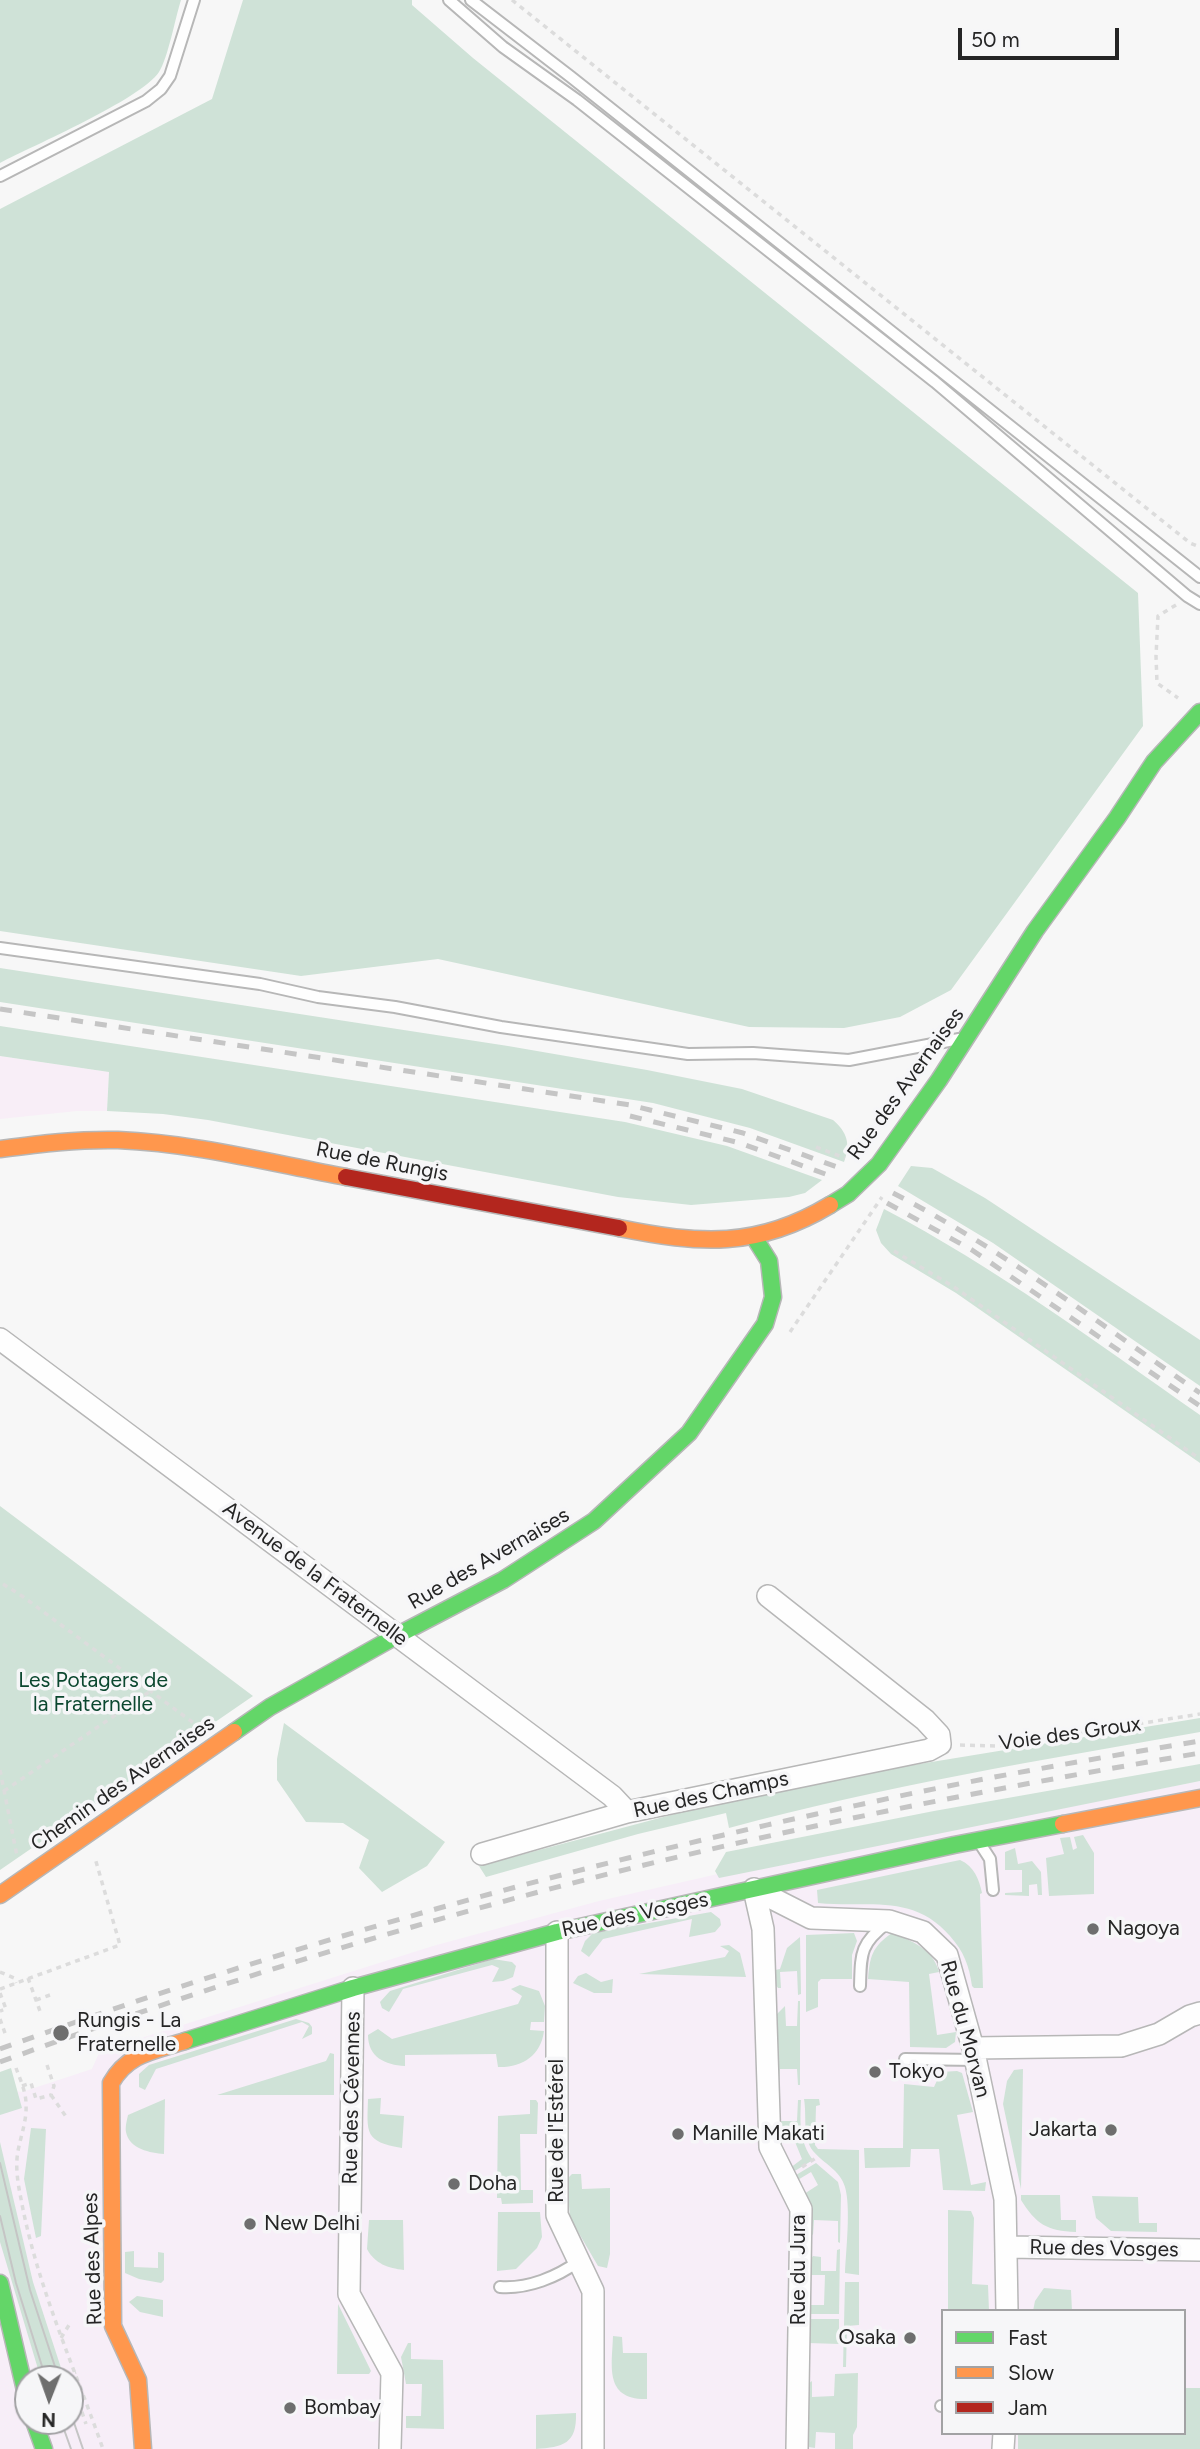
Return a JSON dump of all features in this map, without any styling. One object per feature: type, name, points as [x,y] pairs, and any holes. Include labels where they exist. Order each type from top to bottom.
[{"type":"street","name":"Rue des Avernaises","points":[[270,1707],[502,1580],[594,1521],[689,1433],[765,1324],[773,1297],[769,1261],[754,1237],[813,1215],[848,1194],[879,1164],[966,1038],[1035,931],[1154,762],[1200,712]]},
{"type":"street","name":"Rue de Rungis","points":[[0,1149],[82,1141],[150,1143],[205,1150],[670,1238],[712,1241],[754,1237]]},
{"type":"street","name":"Avenue de la Fraternelle","points":[[0,1339],[398,1635],[611,1796],[627,1812]]},
{"type":"street","points":[[768,1596],[925,1720],[939,1735],[940,1744]]},
{"type":"street","name":"Chemin des Avernaises","points":[[0,1895],[270,1707]]},
{"type":"street","name":"Rue des Champs","points":[[482,1854],[627,1812],[929,1750],[940,1744]]},
{"type":"street","name":"Rue des Vosges","points":[[110,2104],[111,2083],[119,2069],[132,2058],[354,1988],[557,1932],[978,1840],[1200,1798]]},
{"type":"street","name":"Rue du Morvan","points":[[754,1889],[811,1918],[889,1922],[923,1932],[947,1955],[975,2054],[1005,2199],[1007,2309]]},
{"type":"street","name":"Rue du Jura","points":[[754,1889],[763,1929],[770,2147],[801,2209],[797,2449]]},
{"type":"street","name":"Rue de l'Estérel","points":[[557,1932],[557,2215],[593,2291],[593,2449]]},
{"type":"street","name":"Rue des Cévennes","points":[[354,1988],[349,2294],[392,2373],[390,2449]]},
{"type":"street","points":[[975,2054],[1121,2046],[1158,2034],[1189,2016],[1200,2013]]},
{"type":"street","name":"Rue des Alpes","points":[[110,2104],[113,2326],[138,2380],[143,2449]]},
{"type":"street","name":"Rue des Vosges","points":[[1007,2247],[1200,2250]]},
{"type":"street","points":[[0,2283],[19,2365]]},
{"type":"lane","points":[[0,176],[146,101],[161,89],[170,76],[194,0]]},
{"type":"lane","points":[[449,0],[503,47],[577,100],[935,382],[1186,596],[1200,604]]},
{"type":"lane","points":[[471,0],[1200,577]]},
{"type":"lane","points":[[0,948],[260,985],[500,1027],[688,1054],[753,1053],[849,1060],[966,1038]]},
{"type":"lane","points":[[978,1840],[990,1859],[993,1890]]},
{"type":"lane","points":[[860,1986],[863,1949],[869,1937],[889,1922]]},
{"type":"lane","points":[[905,2059],[975,2054]]},
{"type":"lane","points":[[500,2287],[511,2288],[558,2276],[579,2261]]},
{"type":"path","points":[[512,0],[1190,544],[1200,547]]},
{"type":"path","points":[[1178,698],[1157,683],[1158,616],[1186,596]]},
{"type":"path","points":[[816,1147],[845,1158]]},
{"type":"path","points":[[894,1251],[954,1287],[1200,1459]]},
{"type":"path","points":[[2,1584],[206,1732]]},
{"type":"path","points":[[4,1791],[149,1692]]},
{"type":"path","name":"Voie des Groux","points":[[940,1744],[997,1746],[1200,1714]]},
{"type":"path","points":[[0,1769],[18,1861]]},
{"type":"path","points":[[0,2011],[6,2009],[0,1991],[28,1978],[120,1945],[88,1835]]},
{"type":"path","points":[[0,1972],[14,1978],[16,1983]]},
{"type":"path","points":[[28,1978],[41,2014]]},
{"type":"path","points":[[36,2000],[50,1995]]},
{"type":"path","points":[[0,2019],[6,2036]]},
{"type":"path","points":[[47,2065],[54,2086],[51,2095]]},
{"type":"path","points":[[16,2068],[26,2101],[26,2116],[18,2153],[21,2201],[46,2296],[73,2365]]},
{"type":"path","points":[[22,2086],[31,2083],[36,2099],[51,2095]]},
{"type":"path","points":[[51,2095],[67,2119]]},
{"type":"path","points":[[61,2339],[69,2325]]},
{"type":"path","points":[[84,2395],[103,2449]]},
{"type":"path","points":[[84,2418],[86,2424]]},
{"type":"shaded area","points":[[0,1056],[109,1072],[107,1111],[77,1111],[0,1119]]},
{"type":"shaded area","points":[[1200,1781],[1200,2449],[0,2449],[0,2089],[22,2092],[92,2069],[100,2051],[433,1946],[599,1901],[762,1864]]},
{"type":"green space","points":[[0,0],[181,0],[162,66],[148,83],[131,96],[85,121],[0,163]]},
{"type":"green space","points":[[243,0],[412,0],[412,5],[473,58],[1138,593],[1143,726],[951,990],[900,1017],[844,1028],[749,1027],[438,959],[301,976],[0,931],[0,209],[212,99]]},
{"type":"green space","points":[[0,968],[508,1046],[742,1089],[833,1120],[842,1129],[846,1139],[846,1156],[844,1162],[750,1128],[653,1103],[0,1002]]},
{"type":"green space","points":[[0,1026],[625,1122],[727,1146],[822,1180],[805,1193],[789,1197],[691,1205],[618,1197],[208,1120],[107,1111],[109,1072],[0,1056]]},
{"type":"green space","points":[[911,1166],[932,1168],[985,1198],[1200,1340],[1200,1386],[993,1243],[898,1186]]},
{"type":"green space","points":[[884,1209],[1006,1281],[1200,1415],[1200,1463],[956,1293],[891,1254],[881,1243],[876,1230]]},
{"type":"green space","name":"Les Potagers de la Fraternelle","points":[[0,1506],[253,1696],[0,1870]]},
{"type":"green space","points":[[1200,1718],[1200,1732],[904,1787],[729,1828],[726,1813],[638,1834],[486,1877],[479,1866],[701,1807],[840,1777]]},
{"type":"green space","points":[[284,1723],[445,1842],[427,1866],[382,1892],[359,1868],[369,1840],[343,1823],[306,1822],[277,1780],[277,1759]]},
{"type":"green space","points":[[1200,1764],[1200,1781],[719,1878],[715,1871],[726,1852],[934,1811]]},
{"type":"green space","points":[[1083,1835],[1094,1853],[1094,1894],[1049,1896],[1046,1858],[1064,1854],[1060,1838],[1070,1837],[1073,1850],[1077,1848],[1074,1837]]},
{"type":"green space","points":[[1015,1848],[1018,1864],[1032,1861],[1041,1872],[1042,1895],[1038,1895],[1037,1884],[1029,1885],[1029,1896],[1005,1895],[1022,1892],[1022,1870],[1005,1870],[1005,1852]]},
{"type":"green space","points":[[960,1860],[975,1874],[982,1893],[983,1988],[972,1986],[965,1959],[950,1936],[936,1922],[921,1913],[889,1905],[818,1903],[817,1890]]},
{"type":"green space","points":[[711,1912],[720,1919],[721,1925],[715,1932],[689,1937],[692,1919],[603,1939],[589,1957],[581,1951],[585,1941],[593,1933]]},
{"type":"green space","points":[[854,1933],[857,1941],[852,1955],[852,1979],[821,1979],[818,1982],[818,2007],[806,2012],[806,1935]]},
{"type":"green space","points":[[892,1933],[921,1947],[936,1964],[939,1972],[929,1974],[937,2035],[956,2032],[955,2042],[946,2048],[910,2047],[909,1982],[868,1979],[873,1953]]},
{"type":"green space","points":[[800,1937],[801,1994],[798,1995],[797,1971],[780,1972],[781,1988],[778,1988],[775,1984],[775,1970],[780,1969],[787,1948]]},
{"type":"green space","points":[[729,1945],[740,1953],[746,1977],[639,1974],[725,1957],[729,1951],[720,1946]]},
{"type":"green space","points":[[493,1959],[512,1962],[516,1966],[513,1977],[492,1982],[499,1968],[492,1965],[403,1989],[389,2012],[382,2008],[380,2002],[390,1991]]},
{"type":"green space","points":[[586,1973],[601,1982],[613,1979],[612,1993],[594,1993],[573,1983],[578,1976]]},
{"type":"green space","points":[[520,1985],[539,1991],[545,2006],[544,2022],[531,2022],[530,2030],[544,2031],[542,2040],[534,2054],[522,2063],[498,2067],[496,2054],[405,2055],[405,2066],[385,2062],[371,2049],[368,2035],[378,2029],[392,2039],[518,2004],[522,1996],[511,1989]]},
{"type":"green space","points":[[798,2001],[800,2085],[797,2069],[780,2069],[779,2086],[773,2082],[775,2016],[785,2006],[786,2026],[797,2026]]},
{"type":"green space","points":[[296,2019],[309,2023],[312,2034],[302,2039],[309,2026],[302,2022],[156,2069],[145,2090],[139,2087],[139,2074],[149,2065]]},
{"type":"green space","points":[[330,2053],[334,2054],[334,2095],[217,2095],[326,2061]]},
{"type":"green space","points":[[11,2068],[22,2108],[0,2115],[0,2072]]},
{"type":"green space","points":[[1023,2069],[1021,2189],[1003,2104],[1007,2081],[1014,2070]]},
{"type":"green space","points":[[941,2072],[962,2073],[973,2112],[957,2115],[971,2185],[986,2182],[985,2191],[943,2190],[939,2149],[911,2149],[910,2167],[865,2168],[864,2148],[903,2148],[904,2084],[934,2087]]},
{"type":"green space","points":[[381,2098],[380,2114],[404,2116],[402,2148],[374,2139],[370,2134],[368,2099]]},
{"type":"green space","points":[[165,2099],[164,2154],[136,2146],[126,2132],[128,2115]]},
{"type":"green space","points":[[804,2099],[819,2099],[820,2105],[816,2106],[815,2145],[818,2149],[859,2150],[859,2275],[845,2273],[848,2217],[845,2187],[839,2176],[817,2156],[810,2145],[806,2132]]},
{"type":"green space","points":[[530,2100],[536,2100],[538,2103],[537,2134],[520,2134],[521,2190],[533,2190],[533,2203],[502,2204],[501,2198],[497,2198],[498,2116],[530,2114]]},
{"type":"green space","points":[[798,2100],[801,2100],[803,2139],[813,2160],[793,2172],[790,2168],[802,2159],[793,2137],[779,2142],[778,2106],[780,2105],[780,2121],[797,2121]]},
{"type":"green space","points":[[31,2128],[46,2129],[41,2236],[36,2238],[24,2179]]},
{"type":"green space","points":[[0,2142],[33,2282],[60,2365],[37,2365],[0,2242]]},
{"type":"green space","points":[[816,2163],[838,2182],[841,2195],[840,2243],[838,2221],[814,2220],[813,2235],[810,2233],[804,2194],[818,2185],[811,2172],[796,2181],[796,2175]]},
{"type":"green space","points":[[572,2174],[581,2174],[582,2189],[610,2188],[610,2254],[607,2268],[598,2266],[570,2218],[567,2179]]},
{"type":"green space","points":[[1021,2195],[1060,2195],[1061,2220],[1076,2220],[1076,2232],[1043,2225],[1026,2208]]},
{"type":"green space","points":[[1092,2196],[1138,2197],[1139,2223],[1157,2223],[1157,2232],[1111,2231],[1096,2218]]},
{"type":"green space","points":[[948,2210],[971,2211],[974,2218],[972,2284],[988,2285],[989,2309],[948,2309]]},
{"type":"green space","points":[[498,2212],[540,2212],[542,2237],[537,2248],[516,2269],[497,2271]]},
{"type":"green space","points":[[369,2220],[403,2220],[404,2270],[382,2264],[370,2254],[367,2249]]},
{"type":"green space","points":[[840,2249],[839,2314],[809,2314],[808,2305],[824,2305],[825,2275],[808,2275],[810,2260],[813,2256],[821,2257],[821,2271],[836,2271],[837,2250]]},
{"type":"green space","points":[[134,2251],[134,2267],[158,2268],[158,2252],[164,2253],[164,2280],[161,2283],[125,2273],[125,2252]]},
{"type":"green space","points":[[845,2282],[859,2282],[859,2325],[847,2326],[846,2367],[843,2367]]},
{"type":"green space","points":[[1044,2288],[1071,2290],[1072,2309],[1033,2309],[1035,2301]]},
{"type":"green space","points":[[137,2296],[163,2300],[163,2317],[140,2312],[129,2302]]},
{"type":"green space","points":[[338,2304],[371,2371],[369,2374],[337,2374]]},
{"type":"green space","points":[[809,2319],[839,2319],[839,2344],[808,2343]]},
{"type":"green space","points":[[613,2336],[622,2337],[623,2353],[647,2353],[647,2399],[623,2394],[617,2387],[612,2369]]},
{"type":"green space","points":[[408,2343],[411,2343],[411,2359],[443,2360],[444,2429],[406,2428],[406,2416],[421,2416],[422,2384],[406,2384],[401,2357]]},
{"type":"green space","points":[[858,2373],[857,2427],[853,2435],[853,2449],[835,2449],[835,2433],[816,2432],[815,2448],[809,2447],[808,2384],[812,2381],[812,2397],[834,2396],[835,2374]]},
{"type":"green space","points":[[1186,2388],[1200,2388],[1200,2449],[1018,2449],[1018,2435],[1186,2435]]},
{"type":"green space","points":[[576,2413],[574,2431],[566,2442],[554,2447],[536,2449],[536,2415]]},
{"type":"tram line","points":[[0,2163],[30,2290],[54,2365]]},
{"type":"tram line","points":[[0,2216],[16,2283],[42,2365]]},
{"type":"tram line","points":[[66,2435],[71,2449]]},
{"type":"tram line","points":[[78,2435],[83,2449]]},
{"type":"railway","points":[[0,1009],[630,1105],[743,1133],[837,1167]]},
{"type":"railway","points":[[630,1116],[740,1143],[828,1175]]},
{"type":"railway","points":[[893,1193],[1012,1263],[1200,1393]]},
{"type":"railway","points":[[887,1203],[972,1250],[1200,1406]]},
{"type":"railway","points":[[0,2049],[212,1976],[319,1943],[644,1854],[905,1795],[1200,1741]]},
{"type":"railway","points":[[0,2062],[301,1960],[608,1874],[902,1808],[1200,1753]]},
{"type":"traffic: fast","points":[[830,1205],[848,1194],[879,1164],[939,1080],[1035,931],[1154,762],[1200,712]]},
{"type":"traffic: fast","points":[[234,1732],[270,1707],[503,1580],[594,1521],[689,1433],[765,1324],[773,1297],[769,1261],[754,1237]]},
{"type":"traffic: fast","points":[[185,2041],[353,1988],[557,1932],[954,1845],[1063,1824]]},
{"type":"traffic: fast","points":[[0,2283],[19,2365]]},
{"type":"traffic: fast","points":[[39,2435],[44,2449]]},
{"type":"traffic: slow","points":[[0,1149],[88,1140],[147,1142],[204,1149],[346,1177]]},
{"type":"traffic: slow","points":[[619,1228],[675,1237],[727,1239],[777,1229],[830,1205]]},
{"type":"traffic: slow","points":[[0,1895],[234,1732]]},
{"type":"traffic: slow","points":[[1063,1824],[1200,1798]]},
{"type":"traffic: slow","points":[[143,2449],[138,2380],[113,2326],[111,2083],[125,2065],[134,2059],[185,2041]]},
{"type":"traffic: jam","points":[[346,1177],[619,1228]]},
{"type":"place","name":"Nagoya","points":[[1093,1929]]},
{"type":"place","name":"Rungis - La Fraternelle","points":[[61,2033]]},
{"type":"place","name":"Tokyo","points":[[875,2072]]},
{"type":"place","name":"Jakarta","points":[[1111,2130]]},
{"type":"place","name":"Manille Makati","points":[[678,2134]]},
{"type":"place","name":"Doha","points":[[454,2184]]},
{"type":"place","name":"New Delhi","points":[[250,2224]]},
{"type":"place","name":"Osaka","points":[[910,2338]]},
{"type":"place","name":"Bombay","points":[[290,2408]]}]
